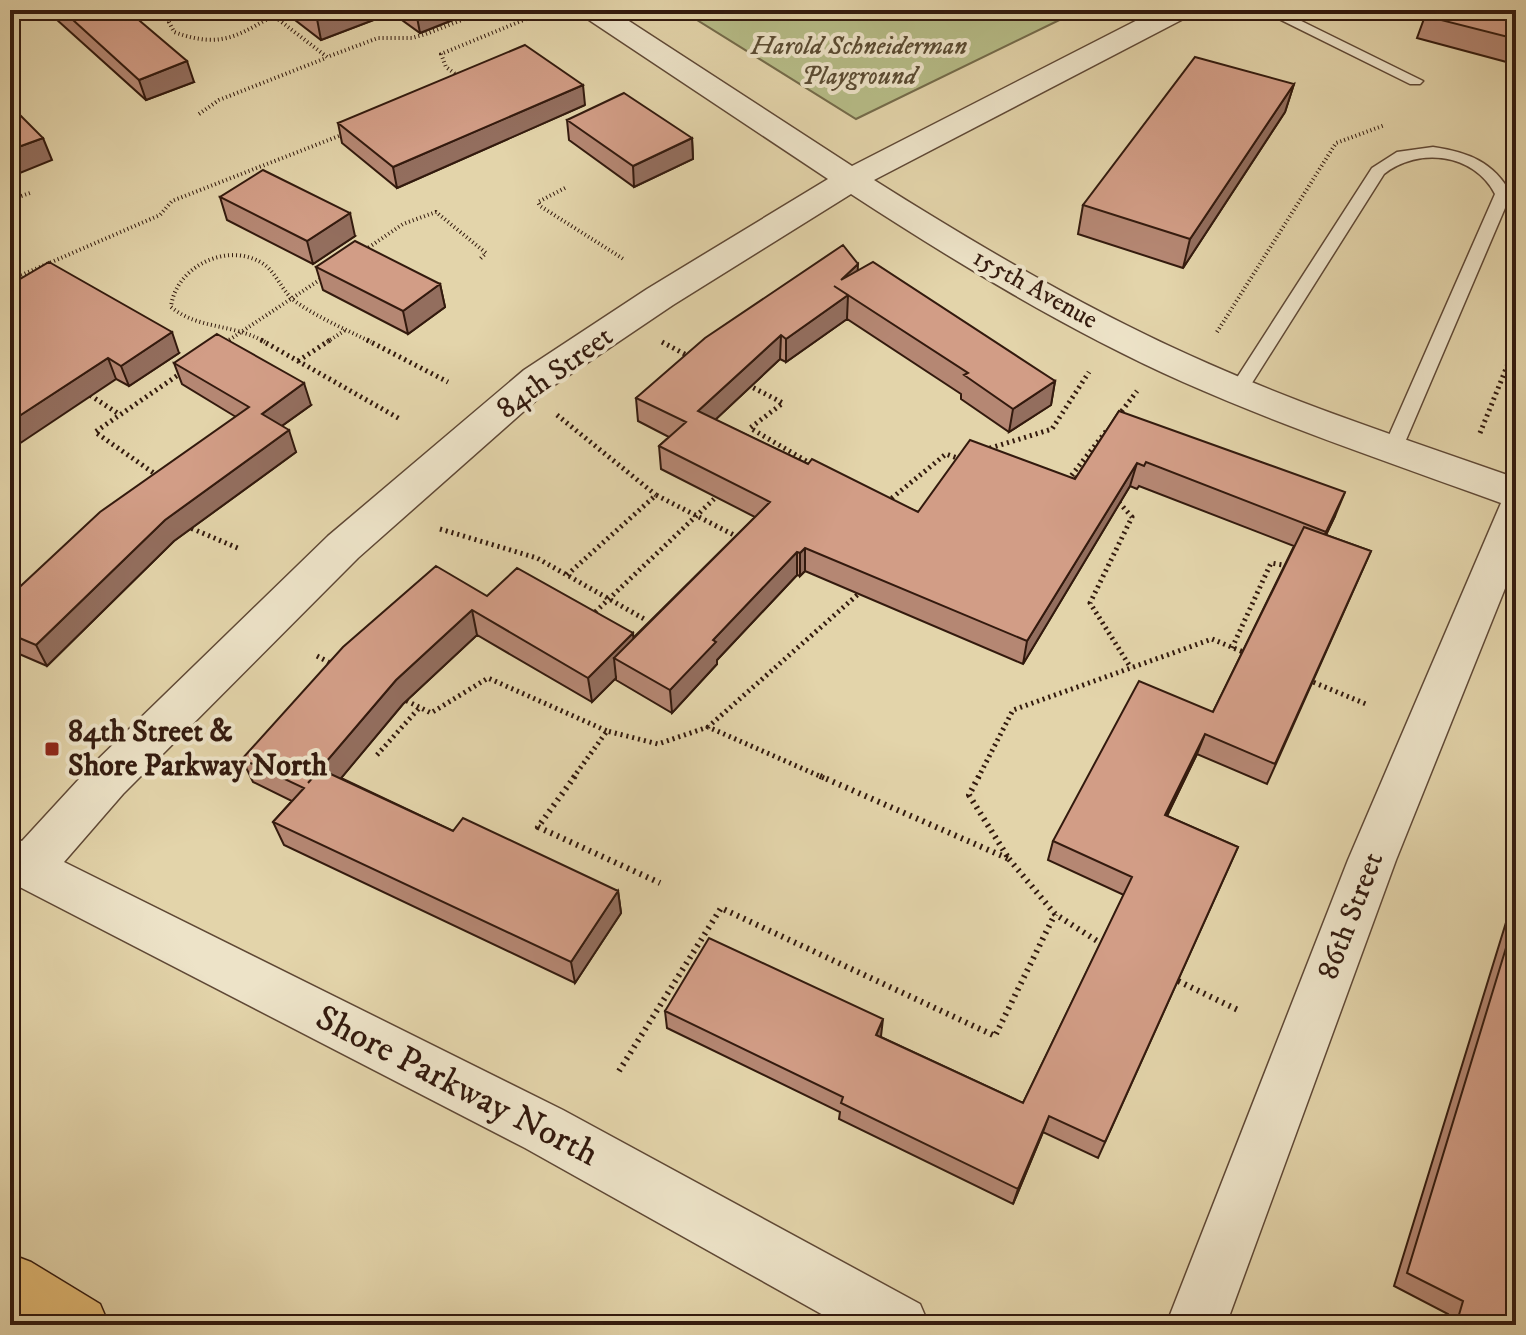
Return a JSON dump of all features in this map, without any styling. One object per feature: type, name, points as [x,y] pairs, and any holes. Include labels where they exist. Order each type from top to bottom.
[{"type":"highway","points":[[10,1283],[79,1325]]},
{"type":"street","name":"155th Avenue","points":[[593,10],[852,179],[1044,297],[1151,352],[1238,390],[1516,493]]},
{"type":"street","name":"84th Street","points":[[20,863],[343,547],[537,379],[660,297],[852,179],[1179,10]]},
{"type":"street","name":"86th Street","points":[[1196,1325],[1372,860],[1516,511]]},
{"type":"street","name":"Shore Parkway North","points":[[20,863],[544,1129],[899,1325]]},
{"type":"lane","points":[[1268,10],[1415,81]]},
{"type":"lane","points":[[1238,390],[1378,171],[1387,162],[1409,153],[1439,153],[1469,160],[1492,175],[1503,194],[1393,449]]},
{"type":"path","points":[[171,10],[169,22],[174,32],[198,40],[217,40],[248,32],[284,10]]},
{"type":"path","points":[[266,10],[327,57]]},
{"type":"path","points":[[199,114],[219,100],[378,38],[412,38],[487,10]]},
{"type":"path","points":[[462,79],[446,67],[441,54],[538,14]]},
{"type":"path","points":[[10,280],[160,215],[172,201],[347,133]]},
{"type":"path","points":[[565,188],[542,198],[538,202],[540,206],[625,260]]},
{"type":"path","points":[[10,200],[30,193]]},
{"type":"path","points":[[354,257],[403,224],[436,212],[486,253],[479,260]]},
{"type":"path","points":[[400,419],[244,330],[197,322],[181,315],[171,307],[170,295],[176,281],[190,269],[208,261],[234,256],[254,259],[270,268],[291,299],[448,382]]},
{"type":"path","points":[[219,347],[329,274]]},
{"type":"path","points":[[298,361],[347,329]]},
{"type":"path","points":[[649,336],[703,363]]},
{"type":"path","points":[[1480,433],[1516,344]]},
{"type":"path","points":[[150,485],[160,477],[95,432],[182,372]]},
{"type":"path","points":[[892,511],[882,506],[946,454],[957,458],[1052,429],[1089,372]]},
{"type":"path","points":[[743,383],[783,403],[750,428],[816,467]]},
{"type":"path","points":[[82,390],[119,414]]},
{"type":"path","points":[[1083,482],[1071,476],[1137,391]]},
{"type":"path","points":[[553,412],[656,495],[734,535]]},
{"type":"path","points":[[948,471],[957,458]]},
{"type":"path","points":[[1108,494],[1120,501],[1132,517],[1090,603],[1131,668]]},
{"type":"path","points":[[567,575],[656,495]]},
{"type":"path","points":[[591,616],[714,499]]},
{"type":"path","points":[[185,525],[240,549]]},
{"type":"path","points":[[440,529],[537,558],[646,620]]},
{"type":"path","points":[[1232,648],[1271,563],[1283,565]]},
{"type":"path","points":[[394,694],[431,713],[488,678],[607,731],[658,744],[708,727],[859,595],[868,583]]},
{"type":"path","points":[[1111,949],[1055,914],[1009,859],[969,795],[1013,710],[1212,639],[1259,659]]},
{"type":"path","points":[[317,656],[343,669]]},
{"type":"path","points":[[1299,676],[1366,704]]},
{"type":"path","points":[[377,755],[420,707]]},
{"type":"path","points":[[708,727],[1009,859]]},
{"type":"path","points":[[607,731],[538,827],[660,883]]},
{"type":"path","points":[[619,1071],[721,908],[995,1036],[1055,914]]},
{"type":"path","points":[[1169,976],[1240,1011]]},
{"type":"green space","name":"Harold Schneiderman Playground","points":[[681,10],[1080,10],[856,119]]},
{"type":"building","points":[[62,10],[127,10],[187,61],[139,80]]},
{"type":"building","points":[[304,10],[342,10],[317,19]]},
{"type":"building","points":[[1429,10],[1516,10],[1516,39],[1425,16]]},
{"type":"building","points":[[525,45],[583,85],[393,167],[338,123]]},
{"type":"building","points":[[1195,57],[1294,84],[1190,239],[1083,205]]},
{"type":"building","points":[[624,93],[692,138],[633,166],[567,120]]},
{"type":"building","points":[[10,105],[43,138],[10,150]]},
{"type":"building","points":[[263,170],[350,213],[307,241],[220,197]]},
{"type":"building","points":[[355,241],[440,284],[403,311],[316,267]]},
{"type":"building","points":[[843,245],[858,264],[841,280],[873,262],[1055,381],[1013,409],[964,375],[968,373],[848,295],[786,339],[781,335],[698,411],[808,464],[812,459],[918,512],[970,440],[1075,479],[1119,411],[1345,492],[1326,532],[1146,462],[1144,466],[1137,463],[1027,641],[805,548],[797,552],[713,640],[716,642],[670,690],[614,658],[770,502],[659,446],[686,422],[636,398],[705,338]]},
{"type":"building","points":[[49,262],[172,332],[121,366],[108,358],[10,422],[10,285]]},
{"type":"building","points":[[217,334],[304,383],[262,414],[289,430],[165,520],[36,645],[10,634],[10,596],[100,512],[249,407],[174,363]]},
{"type":"building","points":[[1304,527],[1371,551],[1275,764],[1205,734],[1165,815],[1238,847],[1105,1142],[1049,1116],[1018,1189],[841,1103],[843,1097],[665,1011],[709,938],[883,1019],[876,1035],[1023,1103],[1132,877],[1053,841],[1139,681],[1213,712]]},
{"type":"building","points":[[436,566],[487,596],[517,568],[633,633],[588,678],[472,610],[396,680],[308,783],[320,769],[453,831],[463,818],[618,891],[571,962],[273,822],[304,788],[242,759],[343,647]]},
{"type":"building","points":[[1516,915],[1516,1312],[1513,1325],[1456,1325],[1463,1301],[1407,1273]]},
{"type":"place","name":"84th Street & Shore Parkway North","points":[[52,749]]}]
